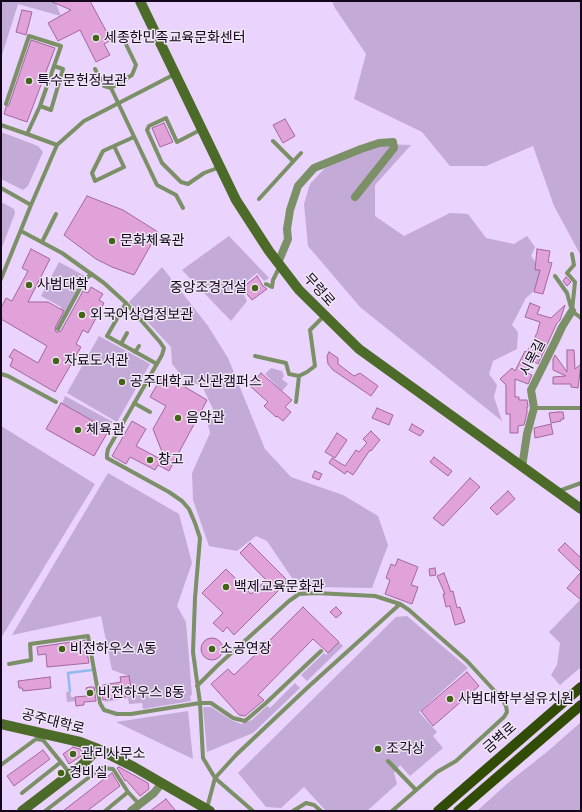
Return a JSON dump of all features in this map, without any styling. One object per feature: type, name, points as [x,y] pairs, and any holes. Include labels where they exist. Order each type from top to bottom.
[{"type":"main road","name":"무령로","points":[[140,1],[236,200],[279,264],[300,290],[324,316],[359,349],[581,509]]},
{"type":"main road","name":"금벽로","points":[[438,811],[581,687]]},
{"type":"main road","name":"금벽로","points":[[458,811],[581,705]]},
{"type":"main road","name":"공주대학로","points":[[1,724],[80,742],[98,749],[209,810]]},
{"type":"main road","name":"공주대학로","points":[[22,811],[71,774],[98,749]]},
{"type":"street","points":[[279,264],[288,240],[287,229],[290,210],[298,186],[314,168],[379,143],[393,142],[394,148],[373,172],[355,197]]},
{"type":"street","name":"시목길","points":[[522,467],[527,434],[534,408],[531,390],[556,342],[562,327],[572,311]]},
{"type":"street","points":[[131,811],[154,793],[162,783]]},
{"type":"lane","points":[[6,104],[30,36],[61,46],[40,106],[27,134]]},
{"type":"lane","points":[[95,69],[104,86],[111,88],[132,75],[136,65],[123,38]]},
{"type":"lane","points":[[40,106],[51,110],[63,69],[54,66]]},
{"type":"lane","points":[[1,279],[30,205],[57,145],[84,122],[176,74]]},
{"type":"lane","points":[[111,88],[157,185],[176,195],[183,208]]},
{"type":"lane","points":[[202,129],[177,142],[166,118],[149,126],[147,130],[162,163],[181,182],[188,184],[204,173],[220,167]]},
{"type":"lane","points":[[1,125],[57,145]]},
{"type":"lane","points":[[114,146],[124,167],[95,181],[92,173],[103,151],[114,146],[134,137]]},
{"type":"lane","points":[[274,140],[293,162]]},
{"type":"lane","points":[[259,199],[302,153]]},
{"type":"lane","points":[[1,188],[30,205]]},
{"type":"lane","points":[[42,242],[56,214]]},
{"type":"lane","points":[[21,231],[62,253],[104,283],[126,303],[164,348],[157,364],[106,454],[108,458],[169,492],[182,501],[189,509],[195,523],[200,538],[195,598],[193,652],[200,703],[203,758],[215,778],[253,811]]},
{"type":"lane","points":[[572,254],[574,265],[567,273],[576,282],[572,311]]},
{"type":"lane","points":[[266,284],[272,287],[279,264]]},
{"type":"lane","points":[[58,329],[85,279],[92,274]]},
{"type":"lane","points":[[555,276],[567,293],[572,311],[581,318]]},
{"type":"lane","points":[[126,303],[107,336],[157,364]]},
{"type":"lane","points":[[255,356],[286,363],[289,374],[299,376],[315,366],[310,330],[324,316]]},
{"type":"lane","points":[[121,344],[127,333]]},
{"type":"lane","points":[[136,352],[139,346]]},
{"type":"lane","points":[[1,374],[8,376],[56,402]]},
{"type":"lane","points":[[296,402],[299,376]]},
{"type":"lane","points":[[134,403],[150,412]]},
{"type":"lane","points":[[534,408],[581,408]]},
{"type":"lane","points":[[556,492],[581,482]]},
{"type":"lane","points":[[197,686],[217,666],[299,594],[316,592],[375,596],[400,604],[414,614],[467,661],[503,700],[507,712],[504,717],[456,761],[437,772],[392,811]]},
{"type":"lane","points":[[209,810],[215,778],[236,755],[301,693],[400,604]]},
{"type":"lane","points":[[9,664],[31,660],[30,644],[88,636],[100,703],[104,710],[116,714],[130,714],[200,703],[212,703],[233,718],[245,721],[266,704],[321,651]]},
{"type":"lane","points":[[1,765],[36,739],[43,740],[71,774]]},
{"type":"lane","points":[[388,761],[416,790]]},
{"type":"lane","points":[[22,793],[61,762]]},
{"type":"lane","points":[[45,811],[101,768],[113,769],[128,792],[139,804]]},
{"type":"lane","points":[[105,811],[128,792]]},
{"type":"lane","points":[[292,811],[306,803],[314,805],[321,811]]},
{"type":"shaded area","points":[[1,1],[55,1],[61,16],[18,4],[1,58]]},
{"type":"shaded area","points":[[332,1],[581,1],[581,256],[554,206],[533,146],[486,166],[450,166],[422,132],[354,99],[366,54],[335,8]]},
{"type":"shaded area","points":[[1,132],[38,146],[43,152],[28,186],[23,190],[1,179]]},
{"type":"shaded area","points":[[382,144],[411,145],[375,185],[375,216],[404,236],[450,213],[468,214],[486,238],[514,244],[527,236],[535,247],[531,256],[542,271],[536,289],[526,298],[512,325],[518,332],[517,349],[493,361],[489,374],[497,385],[494,397],[502,421],[360,307],[308,246],[304,204],[310,184],[325,168]]},
{"type":"shaded area","points":[[1,202],[14,209],[15,213],[1,250]]},
{"type":"shaded area","points":[[229,236],[269,278],[264,281],[257,273],[240,287],[247,301],[231,321],[182,270]]},
{"type":"shaded area","points":[[59,262],[85,276],[56,330],[51,327],[61,307],[41,296]]},
{"type":"shaded area","points":[[162,267],[208,326],[228,358],[265,449],[291,477],[343,495],[378,516],[388,545],[372,588],[314,587],[292,578],[267,541],[256,536],[237,551],[209,546],[193,500],[192,473],[210,433],[207,421],[213,409],[202,386],[185,380],[172,364],[171,347],[129,302]]},
{"type":"shaded area","points":[[99,336],[150,364],[117,422],[67,393]]},
{"type":"shaded area","points":[[271,368],[282,371],[284,376],[282,379],[288,384],[282,391],[265,374]]},
{"type":"shaded area","points":[[65,396],[113,422],[109,429],[62,404]]},
{"type":"shaded area","points":[[1,426],[95,484],[1,638]]},
{"type":"shaded area","points":[[108,473],[179,514],[192,563],[177,606],[186,622],[192,695],[190,696],[191,701],[143,709],[142,703],[129,704],[128,698],[105,702],[105,699],[132,694],[129,676],[112,670],[101,616],[12,635]]},
{"type":"shaded area","points":[[581,599],[581,667],[560,685],[551,675],[557,665],[560,643],[549,632]]},
{"type":"shaded area","points":[[407,616],[468,668],[419,712],[437,732],[433,736],[443,748],[410,776],[400,765],[394,773],[397,784],[367,811],[326,811],[304,787],[281,808],[266,807],[238,773],[396,617]]},
{"type":"shaded area","points":[[339,642],[343,646],[307,681],[301,675],[324,653],[326,655]]},
{"type":"shaded area","points":[[295,683],[300,688],[253,733],[207,752],[203,707],[211,707],[231,720],[241,724],[252,720],[267,706],[270,708]]},
{"type":"shaded area","points":[[70,691],[71,697],[75,697],[75,701],[67,702],[66,692]]},
{"type":"shaded area","points":[[188,711],[193,759],[116,722]]},
{"type":"shaded area","points":[[581,722],[581,811],[477,811],[509,782]]},
{"type":"building","points":[[50,1],[90,1],[111,40],[104,44],[110,55],[96,62],[80,30],[58,41],[48,23],[71,10]]},
{"type":"building","points":[[22,10],[32,12],[26,35],[16,32]]},
{"type":"building","name":"특수문헌정보관","points":[[31,40],[55,48],[27,122],[4,114],[6,107],[9,105]]},
{"type":"building","points":[[285,119],[295,136],[283,143],[273,125]]},
{"type":"building","points":[[164,123],[173,142],[160,147],[152,128]]},
{"type":"building","name":"문화체육관","points":[[87,196],[123,210],[158,232],[134,275],[96,259],[64,235]]},
{"type":"building","points":[[31,249],[50,259],[28,302],[48,302],[64,311],[55,328],[56,332],[61,331],[83,291],[88,293],[91,287],[103,294],[99,300],[104,303],[88,333],[83,330],[76,344],[81,347],[55,392],[10,366],[13,359],[9,357],[14,349],[38,363],[47,346],[1,319],[1,308],[6,298],[12,301],[28,271],[22,268]]},
{"type":"building","points":[[537,249],[550,251],[548,262],[552,263],[543,294],[534,292],[540,270],[535,270]]},
{"type":"building","name":"중앙조경건설","points":[[257,276],[263,286],[267,289],[252,300],[242,288]]},
{"type":"building","points":[[566,277],[571,282],[567,286],[563,281]]},
{"type":"building","points":[[530,303],[540,307],[537,314],[551,318],[565,305],[560,320],[557,323],[538,364],[531,360],[525,372],[532,375],[528,384],[515,379],[515,397],[519,397],[519,400],[527,400],[528,407],[524,425],[518,426],[518,433],[510,433],[510,414],[506,414],[506,385],[500,379],[512,368],[515,371],[525,351],[527,352],[537,333],[540,322],[525,317]]},
{"type":"building","points":[[567,350],[574,350],[575,369],[581,364],[578,388],[571,387],[571,384],[553,384],[553,377],[566,376],[553,370],[553,359],[555,355],[567,372]]},
{"type":"building","points":[[329,352],[338,358],[338,364],[354,376],[360,373],[378,386],[371,396],[333,370],[328,364],[327,356]]},
{"type":"building","points":[[261,373],[292,400],[285,407],[291,412],[283,421],[264,406],[268,402],[250,386]]},
{"type":"building","name":"음악관","points":[[163,374],[207,400],[169,471],[158,465],[155,470],[130,457],[126,464],[112,456],[132,421],[146,429],[136,446],[166,462],[153,429],[166,406],[150,397]]},
{"type":"building","name":"체육관","points":[[61,403],[109,430],[94,456],[46,429]]},
{"type":"building","points":[[377,408],[393,415],[389,425],[372,418]]},
{"type":"building","points":[[563,412],[564,419],[551,423],[549,413]]},
{"type":"building","points":[[412,424],[424,431],[420,436],[409,430]]},
{"type":"building","points":[[551,424],[553,434],[535,438],[534,428]]},
{"type":"building","points":[[371,431],[380,440],[371,451],[370,450],[353,475],[347,471],[345,474],[329,463],[332,458],[345,466],[356,450],[359,452],[367,443],[363,439]]},
{"type":"building","points":[[337,433],[347,440],[335,458],[325,452]]},
{"type":"building","points":[[434,457],[452,471],[448,476],[430,462]]},
{"type":"building","points":[[315,471],[322,474],[319,480],[312,477]]},
{"type":"building","points":[[470,478],[480,487],[443,526],[433,518]]},
{"type":"building","points":[[508,491],[515,499],[497,515],[490,508]]},
{"type":"building","name":"백제교육문화관","points":[[250,543],[288,581],[234,635],[227,627],[223,632],[213,623],[223,613],[202,593],[226,569],[251,594],[266,580],[240,553]]},
{"type":"building","points":[[565,543],[581,558],[581,572],[558,550]]},
{"type":"building","points":[[398,559],[418,567],[411,585],[418,587],[412,604],[385,594],[390,580],[386,578],[391,564],[395,566]]},
{"type":"building","points":[[435,568],[436,575],[430,576],[429,569]]},
{"type":"building","points":[[581,572],[581,600],[567,588]]},
{"type":"building","points":[[444,573],[451,592],[453,591],[457,608],[460,607],[465,622],[455,625],[450,606],[446,607],[443,594],[445,594],[437,576]]},
{"type":"building","points":[[303,607],[339,642],[328,653],[313,639],[258,695],[264,700],[245,716],[239,715],[211,684],[228,669],[234,675],[255,655],[254,652],[264,641],[267,643]]},
{"type":"building","points":[[336,607],[342,613],[336,618],[330,612]]},
{"type":"building","name":"소공연장","points":[[212,638],[220,641],[223,649],[220,657],[212,660],[204,657],[201,649],[204,641]]},
{"type":"building","name":"비전하우스 A동","points":[[85,640],[89,663],[47,667],[46,654],[38,655],[37,647]]},
{"type":"building","name":"사범대학부설유치원","points":[[467,672],[479,686],[433,726],[421,711]]},
{"type":"building","points":[[129,676],[132,695],[103,700],[101,687],[103,685],[121,682],[120,677]]},
{"type":"building","points":[[50,677],[51,688],[23,691],[22,688],[19,688],[18,681]]},
{"type":"building","points":[[94,687],[96,701],[84,702],[84,705],[76,706],[75,697],[87,696],[86,688]]},
{"type":"building","name":"관리사무소","points":[[73,747],[80,749],[84,754],[69,764],[63,754]]},
{"type":"building","points":[[43,750],[50,759],[14,786],[7,776]]},
{"type":"building","points":[[119,767],[148,783],[149,789],[140,796],[126,780],[125,781],[117,768]]},
{"type":"building","points":[[112,773],[120,786],[87,811],[63,811]]},
{"type":"building","points":[[166,799],[176,811],[150,811]]},
{"type":"waterway","points":[[70,691],[68,673],[92,670]]},
{"type":"place","name":"세종한민족교육문화센터","points":[[96,38]]},
{"type":"place","name":"특수문헌정보관","points":[[29,81]]},
{"type":"place","name":"문화체육관","points":[[112,241]]},
{"type":"place","name":"사범대학","points":[[29,285]]},
{"type":"place","name":"중앙조경건설","points":[[255,288]]},
{"type":"place","name":"외국어상업정보관","points":[[82,315]]},
{"type":"place","name":"자료도서관","points":[[56,361]]},
{"type":"place","name":"공주대학교 신관캠퍼스","points":[[122,382]]},
{"type":"place","name":"음악관","points":[[178,418]]},
{"type":"place","name":"체육관","points":[[78,430]]},
{"type":"place","name":"창고","points":[[150,460]]},
{"type":"place","name":"백제교육문화관","points":[[226,587]]},
{"type":"place","name":"비전하우스 A동","points":[[62,649]]},
{"type":"place","name":"소공연장","points":[[212,649]]},
{"type":"place","name":"비전하우스 B동","points":[[90,693]]},
{"type":"place","name":"사범대학부설유치원","points":[[450,699]]},
{"type":"place","name":"조각상","points":[[378,749]]},
{"type":"place","name":"관리사무소","points":[[73,754]]},
{"type":"place","name":"경비실","points":[[61,773]]}]
